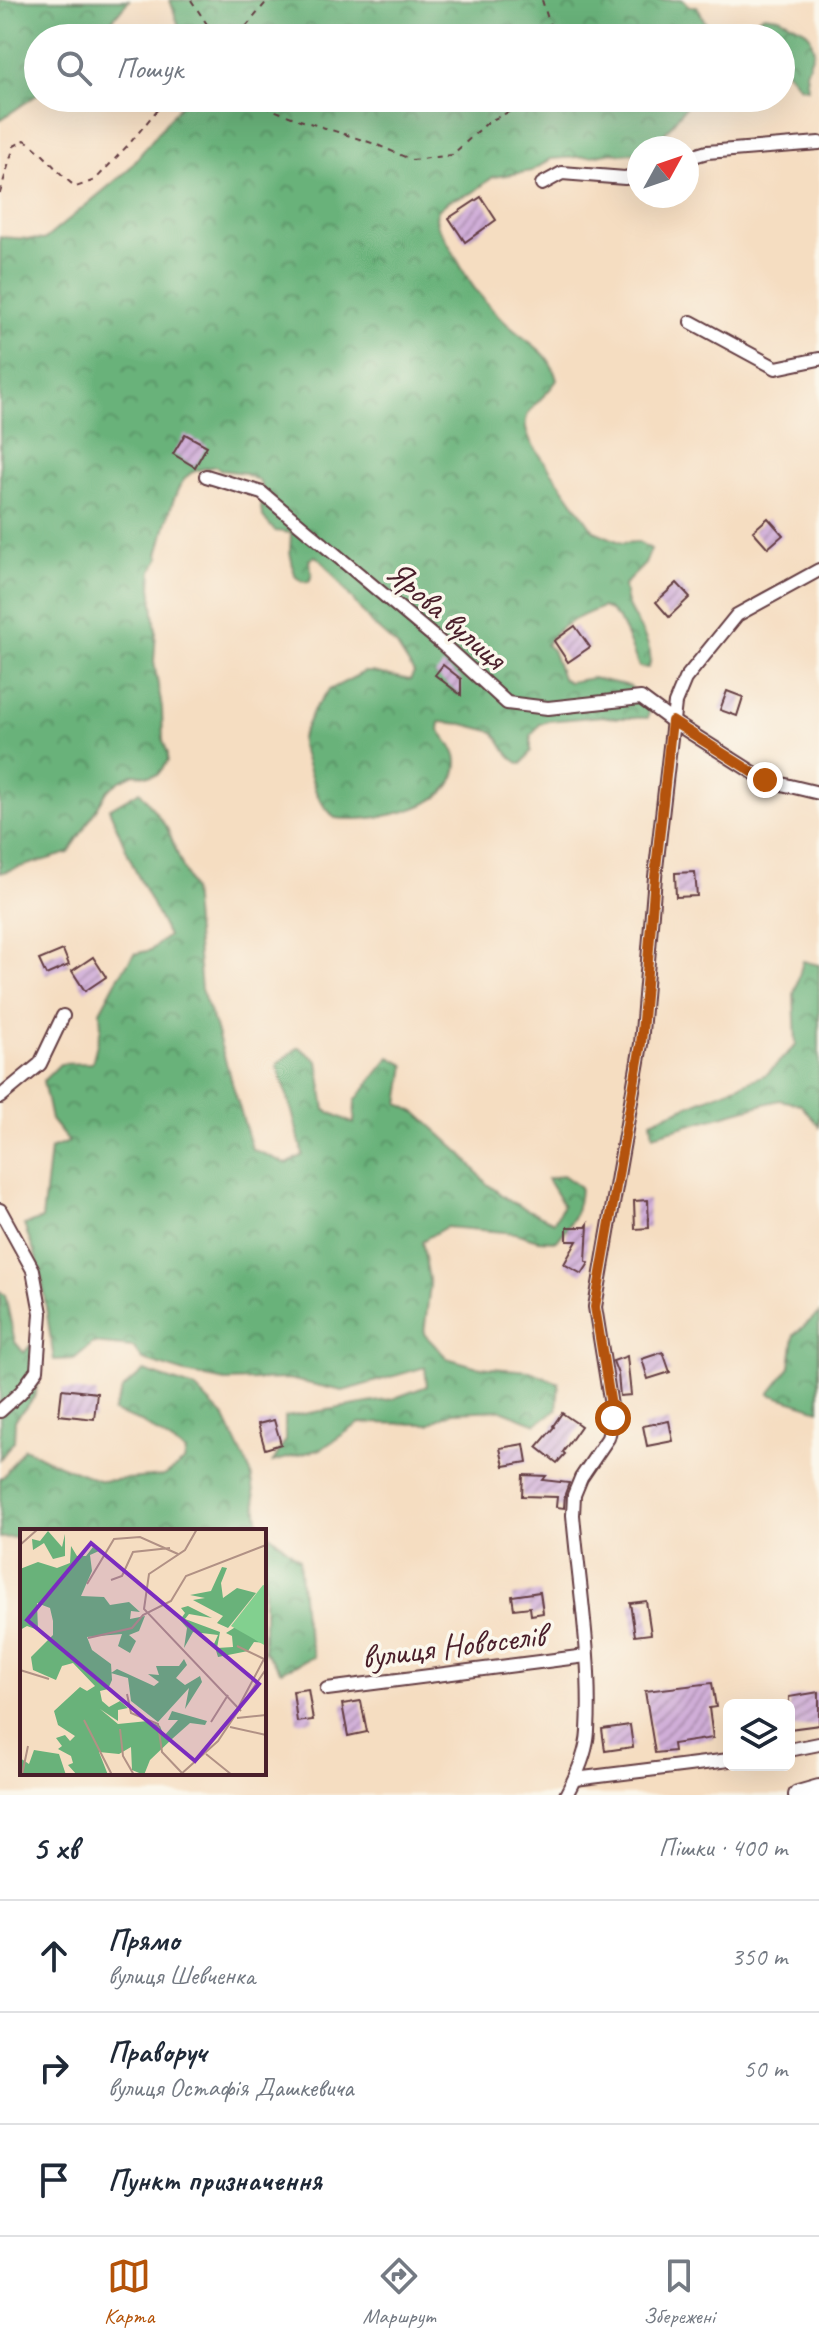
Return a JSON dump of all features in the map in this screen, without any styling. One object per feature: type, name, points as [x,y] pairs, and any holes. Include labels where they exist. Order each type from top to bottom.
[{"type":"street","points":[[699,154],[819,143]]},
{"type":"street","points":[[542,184],[562,173],[627,177]]},
{"type":"street","points":[[691,322],[776,368],[819,359]]},
{"type":"street","name":"Ярова вулиця","points":[[206,476],[262,493],[440,642],[507,703],[548,708],[641,698],[765,780],[819,793]]},
{"type":"street","points":[[566,1795],[583,1757],[588,1733],[586,1656],[573,1515],[574,1495],[581,1478],[608,1438],[613,1418],[595,1307],[641,1044],[655,877],[675,703],[685,679],[737,615],[819,570]]},
{"type":"street","points":[[0,1097],[40,1064],[63,1016]]},
{"type":"street","points":[[0,1210],[33,1270],[41,1313],[37,1370],[21,1392],[0,1411]]},
{"type":"street","name":"вулиця Новоселів","points":[[327,1689],[586,1656]]},
{"type":"street","points":[[795,1749],[819,1744]]},
{"type":"street","points":[[575,1779],[723,1761]]},
{"type":"street","points":[[798,1795],[819,1789]]},
{"type":"path","points":[[191,0],[207,24]]},
{"type":"path","points":[[248,24],[268,0]]},
{"type":"path","points":[[542,0],[550,24]]},
{"type":"path","points":[[0,193],[14,146],[25,140],[76,187],[95,180],[155,112]]},
{"type":"path","points":[[279,112],[375,144],[412,160],[452,155],[488,122],[508,112]]},
{"type":"green space","points":[[0,0],[129,0],[109,24],[24,24],[24,104],[0,120]]},
{"type":"green space","points":[[170,0],[683,0],[689,6],[697,6],[706,24],[178,24]]},
{"type":"green space","points":[[764,15],[779,17],[793,24],[749,24]]},
{"type":"green space","points":[[795,25],[810,36],[814,50],[806,72],[808,88],[800,87],[795,81]]},
{"type":"green space","points":[[175,112],[681,112],[662,136],[627,136],[627,153],[551,159],[532,171],[493,177],[472,193],[450,200],[438,210],[436,217],[437,225],[473,286],[503,320],[543,353],[554,371],[557,380],[527,416],[527,433],[532,444],[594,531],[622,543],[638,542],[651,549],[645,564],[624,585],[628,606],[648,645],[648,668],[639,667],[621,624],[603,607],[564,626],[546,645],[552,650],[562,678],[569,682],[592,678],[630,686],[649,710],[648,718],[603,716],[548,721],[540,724],[531,736],[531,751],[522,764],[509,755],[494,732],[440,722],[439,730],[457,760],[449,787],[421,806],[403,812],[366,818],[335,818],[316,792],[301,746],[301,738],[314,709],[329,690],[364,672],[410,680],[414,673],[397,646],[372,624],[322,561],[315,556],[309,560],[312,575],[309,582],[295,576],[290,552],[291,533],[275,531],[264,518],[261,510],[263,490],[259,481],[244,473],[220,470],[216,466],[203,469],[191,473],[179,488],[158,554],[160,557],[152,570],[156,631],[154,662],[168,761],[158,774],[134,774],[108,790],[69,853],[0,873],[0,237],[44,240],[127,171]]},
{"type":"green space","points":[[140,791],[167,828],[192,890],[201,989],[252,1149],[287,1164],[303,1155],[277,1064],[299,1047],[318,1061],[325,1110],[354,1124],[355,1101],[390,1057],[405,1065],[399,1104],[417,1113],[463,1155],[486,1183],[511,1202],[554,1222],[563,1205],[547,1179],[563,1175],[580,1187],[574,1216],[557,1241],[538,1240],[515,1233],[446,1227],[422,1241],[430,1285],[424,1334],[447,1358],[478,1367],[530,1371],[559,1383],[557,1410],[536,1424],[501,1410],[453,1412],[429,1424],[360,1423],[321,1449],[273,1462],[285,1441],[285,1417],[392,1399],[427,1386],[425,1367],[343,1391],[288,1379],[226,1381],[185,1373],[143,1360],[133,1347],[93,1343],[74,1359],[54,1360],[40,1268],[24,1225],[42,1219],[50,1149],[69,1142],[51,1120],[43,1081],[60,1064],[92,1063],[101,1028],[100,1011],[116,981],[134,954],[151,950],[168,936],[109,809]]},
{"type":"green space","points":[[803,961],[819,965],[819,1126],[800,1104],[779,1100],[653,1135],[651,1121],[767,1074],[796,1045],[794,994]]},
{"type":"green space","points":[[0,1292],[5,1295],[15,1342],[24,1353],[35,1340],[38,1364],[36,1395],[15,1420],[14,1441],[0,1459]]},
{"type":"green space","points":[[819,1313],[819,1410],[769,1394],[790,1367],[794,1335]]},
{"type":"green space","points":[[144,1371],[195,1388],[225,1418],[251,1473],[259,1525],[264,1529],[20,1529],[20,1537],[0,1538],[0,1477],[24,1448],[101,1481],[164,1476],[184,1462],[186,1452],[141,1422],[113,1412],[122,1390]]},
{"type":"green space","points":[[266,1531],[299,1559],[304,1619],[314,1657],[281,1671],[266,1653]]},
{"type":"building","points":[[481,197],[496,220],[465,242],[449,218]]},
{"type":"building","points":[[185,434],[207,446],[195,467],[173,454]]},
{"type":"building","points":[[768,518],[783,535],[768,548],[753,531]]},
{"type":"building","points":[[677,583],[690,597],[669,617],[656,602]]},
{"type":"building","points":[[575,626],[590,647],[568,662],[554,641]]},
{"type":"building","points":[[443,665],[461,679],[461,695],[435,675]]},
{"type":"building","points":[[727,691],[743,697],[737,716],[720,710]]},
{"type":"building","points":[[695,872],[697,896],[676,897],[675,873]]},
{"type":"building","points":[[63,950],[69,965],[46,975],[39,960]]},
{"type":"building","points":[[93,957],[106,977],[85,991],[72,971]]},
{"type":"building","points":[[648,1200],[649,1228],[635,1229],[634,1201]]},
{"type":"building","points":[[588,1224],[586,1261],[589,1263],[582,1274],[564,1264],[577,1241],[567,1241],[567,1227],[586,1227]]},
{"type":"building","points":[[663,1352],[670,1372],[648,1379],[642,1359]]},
{"type":"building","points":[[627,1356],[631,1395],[620,1396],[613,1361]]},
{"type":"building","points":[[62,1389],[97,1393],[94,1419],[59,1415]]},
{"type":"building","points":[[562,1413],[581,1426],[557,1463],[537,1447]]},
{"type":"building","points":[[274,1420],[281,1444],[265,1449],[258,1424]]},
{"type":"building","points":[[669,1421],[673,1441],[647,1446],[643,1426]]},
{"type":"building","points":[[524,1444],[527,1462],[504,1466],[500,1448]]},
{"type":"building","points":[[523,1475],[546,1476],[543,1480],[569,1483],[564,1508],[556,1507],[557,1497],[522,1496]]},
{"type":"building","points":[[540,1592],[543,1613],[531,1615],[530,1607],[514,1609],[512,1596]]},
{"type":"building","points":[[646,1601],[651,1634],[635,1636],[630,1603]]},
{"type":"building","points":[[712,1683],[716,1707],[709,1708],[713,1738],[673,1744],[674,1751],[655,1753],[645,1691]]},
{"type":"building","points":[[308,1689],[313,1720],[297,1722],[293,1691]]},
{"type":"building","points":[[819,1692],[819,1725],[795,1728],[795,1699],[789,1697]]},
{"type":"building","points":[[361,1701],[367,1732],[348,1736],[342,1704]]},
{"type":"building","points":[[630,1725],[633,1747],[605,1751],[602,1729]]},
{"type":"route","points":[[613,1418],[595,1307],[641,1044],[672,721],[765,780]]}]
